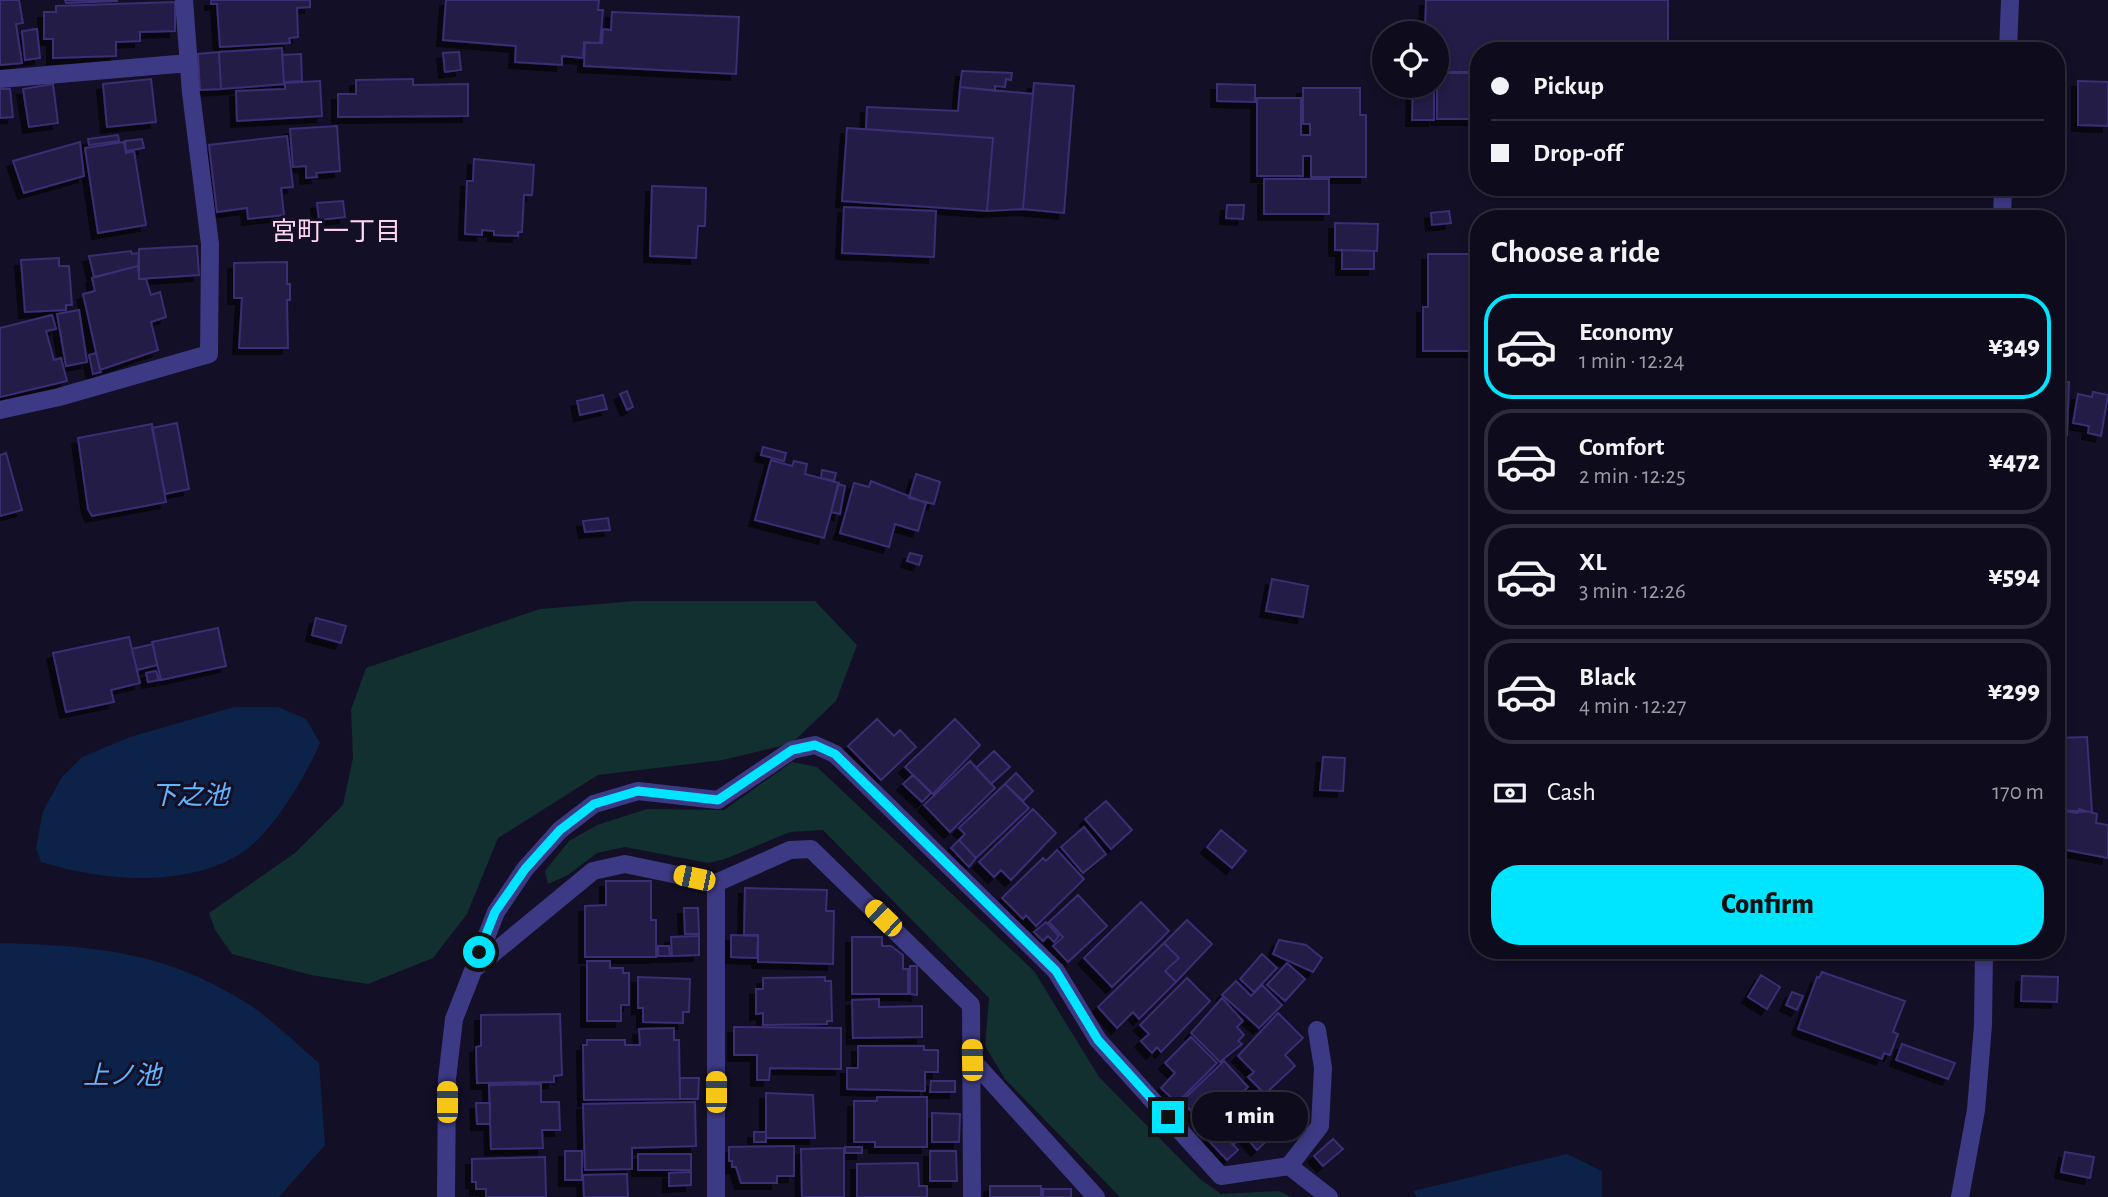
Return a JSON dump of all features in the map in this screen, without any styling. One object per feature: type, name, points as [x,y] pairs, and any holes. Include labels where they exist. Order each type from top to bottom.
[{"type":"street","points":[[0,410],[59,397],[209,355],[210,244],[184,0]]},
{"type":"street","points":[[2008,42],[2010,0]]},
{"type":"street","points":[[0,79],[189,63]]},
{"type":"street","points":[[446,1197],[447,1079],[454,1018],[495,912],[525,869],[560,830],[594,804],[638,791],[718,800],[792,750],[815,745],[835,754],[1056,971],[1098,1040],[1221,1175],[1289,1166],[1320,1126],[1323,1068],[1317,1030]]},
{"type":"street","points":[[471,972],[593,871],[625,864],[716,883],[790,850],[811,849],[971,1005],[972,1197]]},
{"type":"street","points":[[716,883],[716,1197]]},
{"type":"street","points":[[1959,1197],[1976,1110],[1983,1025],[1984,959]]},
{"type":"street","points":[[972,1060],[1096,1197]]},
{"type":"street","points":[[1289,1166],[1329,1197]]},
{"type":"green space","points":[[635,601],[815,601],[857,645],[836,701],[792,743],[723,760],[598,775],[498,838],[467,914],[433,958],[368,984],[311,975],[232,954],[215,930],[209,913],[295,853],[343,805],[353,758],[351,710],[366,668],[540,609]]},
{"type":"green space","points":[[792,762],[817,767],[1034,971],[1099,1077],[1200,1179],[1221,1194],[1279,1191],[1291,1197],[1120,1197],[1005,1079],[985,1046],[989,998],[823,830],[790,832],[725,859],[708,863],[625,847],[597,853],[568,875],[548,884],[545,871],[569,841],[597,825],[647,809],[724,810]]},
{"type":"water","name":"下之池","points":[[234,707],[278,707],[306,719],[320,743],[288,802],[265,831],[243,852],[221,864],[196,872],[144,878],[90,874],[41,862],[36,848],[43,811],[62,777],[82,757],[130,737]]},
{"type":"water","name":"上ノ池","points":[[0,943],[68,946],[159,962],[219,987],[250,1005],[319,1063],[325,1145],[279,1197],[0,1197]]},
{"type":"water","points":[[1567,1154],[1602,1171],[1602,1197],[1417,1197],[1413,1191]]},
{"type":"building","points":[[0,0],[19,0],[23,23],[16,24],[22,63],[0,65]]},
{"type":"building","points":[[65,0],[117,0],[117,1],[66,3]]},
{"type":"building","points":[[211,0],[310,0],[310,7],[297,8],[298,37],[289,38],[290,43],[220,47],[217,4],[211,4]]},
{"type":"building","points":[[446,0],[599,0],[598,10],[603,10],[600,43],[584,42],[583,58],[562,56],[562,65],[515,62],[516,46],[443,40]]},
{"type":"building","points":[[1426,0],[1668,0],[1668,42],[1470,42],[1470,72],[1449,72],[1449,21],[1425,21]]},
{"type":"building","points":[[175,2],[175,31],[140,32],[140,41],[116,42],[116,56],[53,58],[53,39],[44,39],[44,12],[56,12],[56,6]]},
{"type":"building","points":[[612,12],[739,17],[736,74],[584,66],[585,43],[602,43],[603,29],[611,30]]},
{"type":"building","points":[[37,29],[40,58],[25,60],[22,31]]},
{"type":"building","points":[[282,48],[284,84],[221,89],[219,52]]},
{"type":"building","points":[[219,52],[221,89],[200,90],[198,54]]},
{"type":"building","points":[[459,52],[461,70],[445,72],[443,53]]},
{"type":"building","points":[[301,54],[302,81],[284,82],[282,55]]},
{"type":"building","points":[[962,71],[1012,73],[1011,80],[1006,79],[1005,87],[995,86],[995,91],[960,87]]},
{"type":"building","points":[[1449,73],[1470,73],[1470,119],[1437,119],[1437,98],[1449,98]]},
{"type":"building","points":[[151,79],[156,122],[107,127],[103,84]]},
{"type":"building","points":[[413,79],[413,85],[468,84],[468,116],[338,117],[338,94],[356,94],[356,80]]},
{"type":"building","points":[[320,81],[322,116],[237,121],[236,91],[285,89],[285,83]]},
{"type":"building","points":[[2078,81],[2108,82],[2108,126],[2078,125]]},
{"type":"building","points":[[1034,83],[1074,86],[1064,213],[1023,209]]},
{"type":"building","points":[[53,84],[58,123],[29,127],[23,89]]},
{"type":"building","points":[[1217,84],[1255,85],[1255,102],[1217,101]]},
{"type":"building","points":[[960,87],[1033,94],[1023,209],[987,211],[993,138],[866,129],[867,107],[958,111]]},
{"type":"building","points":[[1303,88],[1360,88],[1360,115],[1366,115],[1366,177],[1311,177],[1311,156],[1303,156],[1303,176],[1257,176],[1257,98],[1301,98],[1301,135],[1310,135],[1310,124],[1303,124]]},
{"type":"building","points":[[0,89],[10,89],[13,117],[0,118]]},
{"type":"building","points":[[1413,98],[1434,98],[1434,120],[1412,120]]},
{"type":"building","points":[[337,126],[340,171],[316,173],[317,177],[306,178],[306,166],[293,167],[290,129]]},
{"type":"building","points":[[847,128],[993,138],[987,211],[842,201]]},
{"type":"building","points":[[118,135],[119,141],[89,145],[88,139]]},
{"type":"building","points":[[287,136],[293,187],[281,188],[284,215],[248,219],[247,208],[217,212],[209,145]]},
{"type":"building","points":[[142,139],[144,148],[126,151],[125,141]]},
{"type":"building","points":[[80,142],[84,176],[24,193],[13,161]]},
{"type":"building","points":[[124,142],[126,153],[134,151],[146,225],[98,233],[85,148]]},
{"type":"building","points":[[474,159],[534,165],[532,195],[524,195],[522,232],[518,232],[518,236],[494,235],[494,231],[482,230],[482,235],[465,234],[467,181],[473,181]]},
{"type":"building","points":[[1264,179],[1329,179],[1329,214],[1264,214]]},
{"type":"building","points":[[652,186],[706,188],[705,226],[698,226],[696,258],[650,256]]},
{"type":"building","points":[[343,201],[345,217],[319,220],[317,203]]},
{"type":"building","points":[[1227,205],[1244,205],[1243,219],[1226,218]]},
{"type":"building","points":[[844,207],[936,211],[934,257],[842,253]]},
{"type":"building","points":[[1449,211],[1451,223],[1432,225],[1431,213]]},
{"type":"building","points":[[1335,223],[1378,224],[1377,251],[1335,250]]},
{"type":"building","points":[[197,246],[199,275],[139,279],[139,249]]},
{"type":"building","points":[[1342,250],[1374,251],[1374,269],[1342,269]]},
{"type":"building","points":[[131,251],[132,254],[139,253],[138,266],[94,277],[89,256]]},
{"type":"building","points":[[1428,254],[1470,254],[1470,351],[1423,351],[1423,307],[1428,307]]},
{"type":"building","points":[[59,258],[59,266],[69,266],[72,305],[66,305],[66,310],[25,312],[21,260]]},
{"type":"building","points":[[287,262],[287,284],[290,284],[290,300],[287,300],[288,348],[239,348],[242,298],[234,298],[234,263]]},
{"type":"building","points":[[138,266],[139,279],[146,279],[151,295],[160,292],[166,317],[151,322],[158,350],[100,370],[83,294],[95,291],[92,278]]},
{"type":"building","points":[[79,310],[87,362],[66,366],[57,314]]},
{"type":"building","points":[[52,315],[56,329],[46,331],[54,360],[61,358],[67,381],[0,397],[0,328]]},
{"type":"building","points":[[96,353],[101,372],[93,374],[89,355]]},
{"type":"building","points":[[2065,382],[2069,382],[2067,435]]},
{"type":"building","points":[[627,391],[633,407],[627,410],[620,394]]},
{"type":"building","points":[[2093,392],[2108,395],[2101,436],[2088,433],[2089,426],[2073,423],[2078,394],[2092,397]]},
{"type":"building","points":[[603,395],[607,409],[580,415],[577,401]]},
{"type":"building","points":[[177,423],[189,489],[165,494],[152,428]]},
{"type":"building","points":[[152,424],[166,502],[92,516],[88,509],[78,438]]},
{"type":"building","points":[[763,447],[786,453],[784,461],[761,455]]},
{"type":"building","points":[[6,453],[22,510],[0,516],[0,455]]},
{"type":"building","points":[[771,460],[792,466],[794,461],[807,464],[805,474],[839,483],[824,538],[755,520]]},
{"type":"building","points":[[822,470],[836,473],[834,481],[821,478]]},
{"type":"building","points":[[916,474],[940,482],[934,504],[909,498]]},
{"type":"building","points":[[871,481],[926,503],[918,531],[895,524],[889,547],[840,533],[854,483],[869,487]]},
{"type":"building","points":[[838,484],[845,486],[840,514],[831,512]]},
{"type":"building","points":[[608,518],[610,530],[585,532],[583,521]]},
{"type":"building","points":[[910,553],[922,556],[919,565],[907,561]]},
{"type":"building","points":[[1272,579],[1308,586],[1303,617],[1266,611]]},
{"type":"building","points":[[316,618],[346,626],[341,643],[312,635]]},
{"type":"building","points":[[218,628],[226,666],[161,680],[152,642]]},
{"type":"building","points":[[129,637],[140,683],[111,690],[114,702],[66,712],[53,653]]},
{"type":"building","points":[[153,644],[157,665],[137,670],[132,649]]},
{"type":"building","points":[[156,671],[159,680],[148,682],[146,673]]},
{"type":"building","points":[[877,719],[894,736],[900,730],[916,747],[881,780],[848,746]]},
{"type":"building","points":[[955,719],[980,745],[933,794],[905,767]]},
{"type":"building","points":[[2087,737],[2092,812],[2065,810],[2065,738]]},
{"type":"building","points":[[994,751],[1010,767],[991,784],[976,768]]},
{"type":"building","points":[[1323,757],[1345,758],[1343,791],[1320,790]]},
{"type":"building","points":[[970,761],[995,788],[950,832],[924,805]]},
{"type":"building","points":[[1016,773],[1033,791],[1023,801],[1005,784]]},
{"type":"building","points":[[913,775],[931,793],[922,802],[903,784]]},
{"type":"building","points":[[1005,784],[1029,808],[976,858],[959,840],[965,834],[959,828]]},
{"type":"building","points":[[1106,801],[1132,830],[1111,849],[1085,819]]},
{"type":"building","points":[[1033,809],[1056,833],[1011,880],[1001,870],[994,877],[979,862]]},
{"type":"building","points":[[2079,809],[2097,814],[2096,823],[2108,825],[2108,858],[2065,850],[2065,811],[2078,813]]},
{"type":"building","points":[[1084,827],[1106,854],[1083,873],[1061,847]]},
{"type":"building","points":[[1221,830],[1246,851],[1232,868],[1207,847]]},
{"type":"building","points":[[959,840],[976,858],[969,867],[951,848]]},
{"type":"building","points":[[1057,850],[1084,879],[1036,926],[1026,915],[1023,919],[1002,898],[1043,858],[1046,861]]},
{"type":"building","points":[[606,881],[651,881],[651,920],[656,920],[656,957],[585,957],[585,906],[606,905]]},
{"type":"building","points":[[745,888],[827,890],[826,911],[834,911],[833,964],[758,962],[758,935],[744,935]]},
{"type":"building","points":[[1078,895],[1107,926],[1068,962],[1053,946],[1063,937],[1049,922]]},
{"type":"building","points":[[1141,902],[1169,931],[1112,987],[1084,958]]},
{"type":"building","points":[[684,908],[698,908],[699,934],[685,934]]},
{"type":"building","points":[[1187,920],[1212,944],[1176,982],[1165,971],[1179,958],[1164,943]]},
{"type":"building","points":[[1046,922],[1059,936],[1054,942],[1048,936],[1043,941],[1034,932]]},
{"type":"building","points":[[731,935],[758,936],[757,958],[731,957]]},
{"type":"building","points":[[699,936],[699,955],[672,956],[671,937]]},
{"type":"building","points":[[852,937],[882,937],[882,946],[891,946],[903,955],[903,969],[908,969],[908,994],[852,994]]},
{"type":"building","points":[[1279,940],[1306,945],[1322,958],[1313,972],[1273,954]]},
{"type":"building","points":[[1164,943],[1179,958],[1165,971],[1176,982],[1139,1019],[1133,1012],[1117,1028],[1098,1007]]},
{"type":"building","points":[[658,946],[669,946],[670,956],[658,956]]},
{"type":"building","points":[[1262,954],[1277,968],[1254,992],[1240,979]]},
{"type":"building","points":[[587,961],[610,961],[610,968],[623,968],[623,973],[629,973],[629,1005],[621,1005],[621,1021],[587,1021]]},
{"type":"building","points":[[1287,963],[1305,979],[1285,1001],[1267,985]]},
{"type":"building","points":[[910,966],[917,966],[917,995],[910,994]]},
{"type":"building","points":[[1822,972],[1905,1001],[1893,1032],[1898,1034],[1890,1055],[1884,1053],[1882,1059],[1798,1029],[1817,977],[1819,978]]},
{"type":"building","points":[[1761,975],[1780,987],[1767,1009],[1748,997]]},
{"type":"building","points":[[2022,976],[2058,977],[2057,1002],[2021,1001]]},
{"type":"building","points":[[638,977],[690,979],[689,1012],[683,1012],[683,1023],[643,1022],[643,1008],[638,1008]]},
{"type":"building","points":[[825,977],[825,981],[831,981],[832,1021],[827,1021],[827,1024],[763,1025],[763,1013],[756,1014],[756,989],[763,989],[763,978]]},
{"type":"building","points":[[1187,978],[1210,1001],[1161,1052],[1157,1047],[1152,1053],[1141,1041],[1149,1034],[1140,1025]]},
{"type":"building","points":[[1236,981],[1251,996],[1262,985],[1282,1005],[1259,1028],[1222,995]]},
{"type":"building","points":[[1792,992],[1803,996],[1797,1010],[1786,1005]]},
{"type":"building","points":[[1222,998],[1243,1021],[1237,1027],[1244,1035],[1238,1041],[1242,1044],[1220,1062],[1191,1033]]},
{"type":"building","points":[[879,999],[879,1007],[922,1006],[922,1037],[853,1038],[852,1000]]},
{"type":"building","points":[[1278,1013],[1303,1038],[1285,1055],[1295,1066],[1265,1094],[1248,1077],[1254,1072],[1238,1056]]},
{"type":"building","points":[[560,1014],[562,1075],[554,1076],[554,1082],[477,1083],[476,1047],[481,1046],[481,1015]]},
{"type":"building","points":[[734,1027],[841,1028],[841,1069],[770,1068],[769,1080],[757,1080],[757,1055],[734,1055]]},
{"type":"building","points":[[674,1028],[674,1040],[679,1040],[680,1099],[584,1100],[583,1045],[587,1045],[587,1040],[625,1040],[625,1045],[640,1045],[639,1029]]},
{"type":"building","points":[[1191,1037],[1217,1063],[1177,1103],[1161,1088],[1175,1073],[1165,1063]]},
{"type":"building","points":[[1902,1044],[1955,1063],[1948,1079],[1896,1060]]},
{"type":"building","points":[[858,1046],[924,1046],[924,1050],[938,1050],[938,1072],[925,1072],[925,1091],[847,1089],[847,1068],[858,1068]]},
{"type":"building","points":[[1224,1061],[1248,1087],[1205,1126],[1182,1101]]},
{"type":"building","points":[[680,1078],[699,1078],[698,1099],[680,1099]]},
{"type":"building","points":[[931,1081],[955,1081],[955,1092],[930,1092]]},
{"type":"building","points":[[541,1084],[541,1102],[559,1102],[560,1130],[542,1130],[543,1148],[491,1149],[489,1085]]},
{"type":"building","points":[[1258,1091],[1283,1119],[1280,1122],[1283,1125],[1257,1150],[1244,1135],[1233,1145],[1218,1128]]},
{"type":"building","points":[[766,1093],[813,1095],[815,1138],[766,1138]]},
{"type":"building","points":[[877,1097],[927,1097],[927,1147],[875,1147],[875,1142],[854,1142],[854,1101],[877,1101]]},
{"type":"building","points":[[695,1102],[696,1146],[632,1148],[632,1169],[585,1170],[583,1104]]},
{"type":"building","points":[[476,1103],[490,1103],[490,1124],[477,1124]]},
{"type":"building","points":[[1227,1107],[1232,1113],[1214,1130],[1208,1124]]},
{"type":"building","points":[[932,1113],[960,1114],[959,1142],[932,1142]]},
{"type":"building","points":[[1218,1128],[1238,1150],[1227,1160],[1207,1139]]},
{"type":"building","points":[[754,1132],[766,1132],[766,1142],[754,1142]]},
{"type":"building","points":[[1333,1139],[1343,1149],[1323,1166],[1314,1156]]},
{"type":"building","points":[[794,1146],[794,1176],[777,1176],[777,1183],[741,1183],[736,1167],[732,1167],[732,1161],[729,1161],[729,1147]]},
{"type":"building","points":[[845,1147],[862,1147],[862,1153],[845,1153]]},
{"type":"building","points":[[844,1148],[844,1197],[802,1197],[801,1149]]},
{"type":"building","points":[[565,1151],[582,1151],[582,1180],[565,1180]]},
{"type":"building","points":[[930,1151],[956,1151],[957,1181],[930,1181]]},
{"type":"building","points":[[2065,1152],[2094,1157],[2090,1178],[2061,1172]]},
{"type":"building","points":[[638,1154],[691,1154],[691,1170],[638,1170]]},
{"type":"building","points":[[545,1157],[546,1197],[486,1197],[486,1189],[476,1189],[476,1182],[472,1182],[472,1159]]},
{"type":"building","points":[[918,1163],[919,1186],[927,1186],[927,1197],[857,1197],[857,1164]]},
{"type":"building","points":[[691,1172],[691,1185],[669,1186],[669,1173]]},
{"type":"building","points":[[627,1174],[628,1197],[584,1197],[583,1175]]},
{"type":"building","points":[[990,1186],[1041,1186],[1041,1197],[990,1197]]},
{"type":"building","points":[[1043,1189],[1071,1189],[1071,1197],[1043,1197]]},
{"type":"district","name":"宮町一丁目","points":[[336,232]]},
{"type":"route","points":[[479,952],[495,912],[525,869],[560,830],[594,804],[638,791],[718,800],[792,750],[815,745],[835,754],[1056,971],[1098,1040],[1168,1117]]}]
